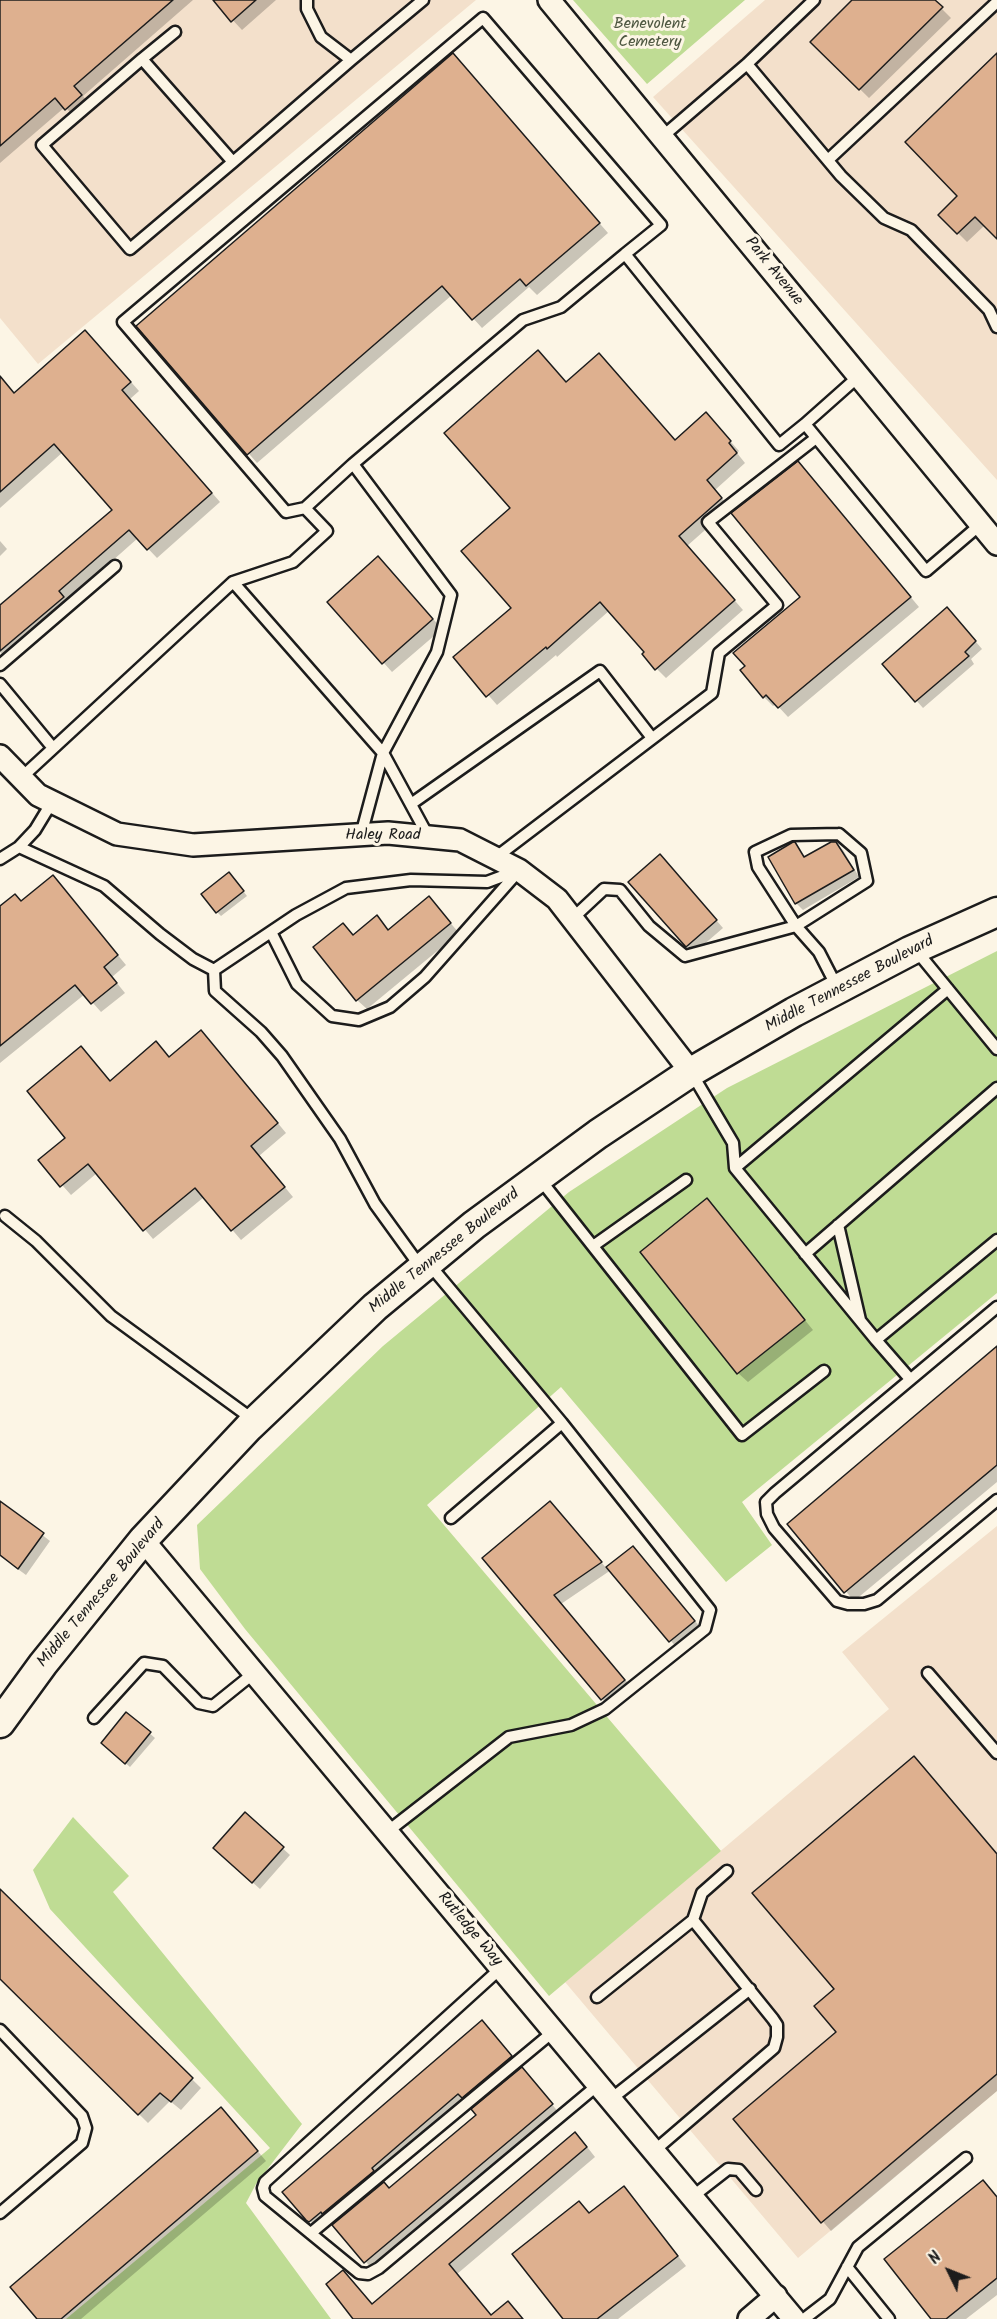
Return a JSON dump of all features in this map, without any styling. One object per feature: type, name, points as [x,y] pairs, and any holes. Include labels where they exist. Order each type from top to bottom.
[{"type":"main road","name":"Middle Tennessee Boulevard","points":[[0,1723],[43,1664],[143,1540],[256,1421],[375,1307],[474,1225],[598,1134],[691,1072],[914,949],[997,912]]},
{"type":"street","name":"Park Avenue","points":[[549,0],[859,376],[990,530]]},
{"type":"street","name":"Haley Road","points":[[0,756],[38,795],[117,834],[194,845],[388,834],[460,840],[519,870],[557,899],[691,1072]]},
{"type":"street","name":"Rutledge Way","points":[[143,1540],[794,2319]]},
{"type":"street","points":[[749,2319],[776,2296]]},
{"type":"lane","points":[[307,0],[306,9],[321,37],[351,60]]},
{"type":"lane","points":[[662,137],[747,64],[814,0]]},
{"type":"lane","points":[[175,32],[42,145],[130,249],[419,2]]},
{"type":"lane","points":[[828,160],[997,2]]},
{"type":"lane","points":[[483,18],[661,225],[624,254],[561,307],[523,320],[353,464],[305,508],[286,512],[123,322],[483,18]]},
{"type":"lane","points":[[142,59],[233,162]]},
{"type":"lane","points":[[747,64],[828,160],[884,218],[911,230],[989,310],[997,327]]},
{"type":"lane","points":[[624,254],[779,445],[859,376]]},
{"type":"lane","points":[[805,424],[926,571],[990,530]]},
{"type":"lane","points":[[495,858],[712,693],[719,652],[777,604],[708,522],[816,438]]},
{"type":"lane","points":[[353,464],[451,595],[437,652],[383,753],[361,835]]},
{"type":"lane","points":[[21,778],[233,582],[293,562],[327,531],[305,508]]},
{"type":"lane","points":[[0,665],[115,566]]},
{"type":"lane","points":[[233,582],[383,753],[428,836]]},
{"type":"lane","points":[[411,804],[600,671],[652,738]]},
{"type":"lane","points":[[0,684],[53,748]]},
{"type":"lane","points":[[0,859],[19,847],[35,830],[52,802]]},
{"type":"lane","points":[[573,918],[604,889],[620,890],[649,926],[685,956],[796,926],[867,881],[861,853],[839,834],[791,835],[755,852],[758,867],[796,926],[819,952],[838,989]]},
{"type":"lane","points":[[19,847],[104,886],[160,934],[193,959],[214,970]]},
{"type":"lane","points":[[214,970],[296,915],[346,888],[411,880],[487,882],[519,870]]},
{"type":"lane","points":[[271,932],[297,984],[332,1016],[359,1020],[390,1007],[425,976],[519,870]]},
{"type":"lane","points":[[914,949],[997,1049]]},
{"type":"lane","points":[[214,970],[215,991],[261,1032],[282,1056],[340,1139],[375,1203],[425,1266],[562,1423],[710,1610],[705,1629],[605,1709],[571,1725],[509,1737],[387,1832]]},
{"type":"lane","points":[[735,1168],[948,989]]},
{"type":"lane","points":[[691,1072],[734,1143],[735,1168],[861,1323],[910,1379]]},
{"type":"lane","points":[[805,1254],[997,1088]]},
{"type":"lane","points":[[539,1178],[742,1435],[824,1371]]},
{"type":"lane","points":[[593,1246],[686,1180]]},
{"type":"lane","points":[[5,1216],[36,1241],[111,1316],[256,1421]]},
{"type":"lane","points":[[838,1225],[861,1323]]},
{"type":"lane","points":[[876,1341],[997,1240]]},
{"type":"lane","points":[[997,1307],[775,1492],[766,1502],[766,1514],[774,1528],[837,1601],[864,1604],[877,1600],[997,1500]]},
{"type":"lane","points":[[452,1518],[562,1423]]},
{"type":"lane","points":[[94,1718],[144,1663],[163,1666],[199,1703],[213,1706],[254,1673]]},
{"type":"lane","points":[[928,1673],[997,1753]]},
{"type":"lane","points":[[597,1997],[693,1920],[702,1893],[726,1871]]},
{"type":"lane","points":[[654,2151],[774,2048],[777,2037],[777,2025],[693,1920]]},
{"type":"lane","points":[[501,1968],[265,2182],[263,2188],[265,2196],[359,2272],[368,2274],[379,2268],[605,2092],[750,1989]]},
{"type":"lane","points":[[0,2030],[82,2116],[86,2128],[82,2143],[0,2213]]},
{"type":"lane","points":[[311,2233],[554,2031]]},
{"type":"lane","points":[[804,2319],[830,2299],[858,2247],[966,2158]]},
{"type":"lane","points":[[692,2197],[728,2169],[739,2170],[756,2190]]},
{"type":"lane","points":[[847,2267],[889,2319]]},
{"type":"shaded area","points":[[0,0],[476,0],[38,364],[0,318]]},
{"type":"shaded area","points":[[765,0],[997,0],[997,480],[653,97]]},
{"type":"shaded area","points":[[997,1526],[997,2091],[798,2258],[565,1982],[889,1709],[842,1652]]},
{"type":"green space","name":"Benevolent Cemetery","points":[[573,0],[745,0],[647,84]]},
{"type":"green space","points":[[997,951],[997,1293],[742,1502],[772,1545],[726,1582],[561,1387],[427,1505],[721,1851],[549,1996],[245,1629],[200,1569],[197,1525],[383,1346],[569,1192],[727,1088]]},
{"type":"green space","points":[[73,1817],[129,1876],[113,1892],[302,2124],[256,2184],[246,2203],[331,2319],[66,2319],[270,2148],[50,1909],[33,1870]]},
{"type":"building","points":[[0,0],[173,0],[74,86],[82,95],[65,110],[55,98],[0,146]]},
{"type":"building","points":[[213,0],[256,0],[231,22]]},
{"type":"building","points":[[852,0],[935,0],[943,7],[859,90],[810,42]]},
{"type":"building","points":[[453,53],[600,223],[526,286],[520,279],[472,320],[442,286],[247,455],[136,326]]},
{"type":"building","points":[[997,53],[997,239],[975,217],[957,234],[938,215],[957,196],[905,142]]},
{"type":"building","points":[[85,330],[131,382],[122,390],[212,493],[147,550],[129,530],[59,591],[64,597],[0,651],[0,605],[112,510],[54,444],[0,492],[0,376],[14,393]]},
{"type":"building","points":[[538,350],[566,382],[599,353],[675,440],[706,412],[731,441],[729,443],[737,453],[707,480],[722,498],[679,536],[735,600],[655,670],[642,654],[644,652],[600,602],[547,649],[546,647],[486,697],[453,657],[511,608],[461,551],[510,508],[444,433]]},
{"type":"building","points":[[798,461],[911,597],[778,708],[766,695],[763,698],[740,670],[745,666],[733,653],[800,597],[731,513]]},
{"type":"building","points":[[378,556],[433,619],[382,664],[327,602]]},
{"type":"building","points":[[947,607],[976,641],[965,652],[969,656],[915,702],[882,664]]},
{"type":"building","points":[[793,842],[804,857],[831,842],[836,842],[854,870],[795,904],[768,857]]},
{"type":"building","points":[[660,854],[717,920],[686,947],[628,882]]},
{"type":"building","points":[[229,872],[244,891],[216,913],[201,894]]},
{"type":"building","points":[[53,875],[118,955],[104,967],[117,983],[91,1004],[75,985],[0,1046],[0,906],[15,894],[21,901]]},
{"type":"building","points":[[429,896],[451,923],[356,1001],[313,947],[343,923],[353,935],[377,915],[388,930]]},
{"type":"building","points":[[201,1030],[278,1123],[251,1146],[285,1187],[231,1231],[195,1188],[143,1231],[88,1164],[60,1187],[38,1160],[65,1138],[27,1091],[81,1046],[110,1081],[156,1041],[169,1057]]},
{"type":"building","points":[[707,1198],[805,1320],[737,1374],[640,1252]]},
{"type":"building","points":[[997,1346],[997,1465],[844,1593],[787,1524]]},
{"type":"building","points":[[0,1501],[44,1533],[18,1569],[0,1555]]},
{"type":"building","points":[[550,1501],[602,1562],[554,1595],[625,1680],[601,1700],[482,1558]]},
{"type":"building","points":[[633,1546],[695,1621],[669,1642],[606,1567]]},
{"type":"building","points":[[126,1712],[151,1732],[125,1764],[101,1743]]},
{"type":"building","points":[[914,1756],[997,1854],[997,2074],[821,2223],[733,2119],[836,2032],[814,2006],[834,1989],[752,1893]]},
{"type":"building","points":[[245,1812],[284,1847],[252,1883],[213,1848]]},
{"type":"building","points":[[0,1889],[193,2078],[171,2102],[160,2093],[138,2115],[0,1979]]},
{"type":"building","points":[[482,2020],[512,2056],[462,2098],[458,2094],[372,2168],[374,2171],[322,2214],[321,2212],[309,2222],[306,2220],[282,2192]]},
{"type":"building","points":[[522,2067],[553,2104],[364,2263],[332,2225],[384,2182],[389,2188],[476,2115],[471,2109]]},
{"type":"building","points":[[221,2107],[258,2151],[61,2319],[37,2319],[10,2287]]},
{"type":"building","points":[[575,2132],[587,2147],[449,2264],[491,2315],[508,2301],[523,2319],[353,2319],[326,2284],[343,2270],[372,2304]]},
{"type":"building","points":[[983,2180],[997,2197],[997,2278],[946,2319],[931,2319],[884,2259]]},
{"type":"building","points":[[624,2186],[678,2256],[597,2319],[563,2319],[512,2254],[579,2201],[589,2213]]}]
